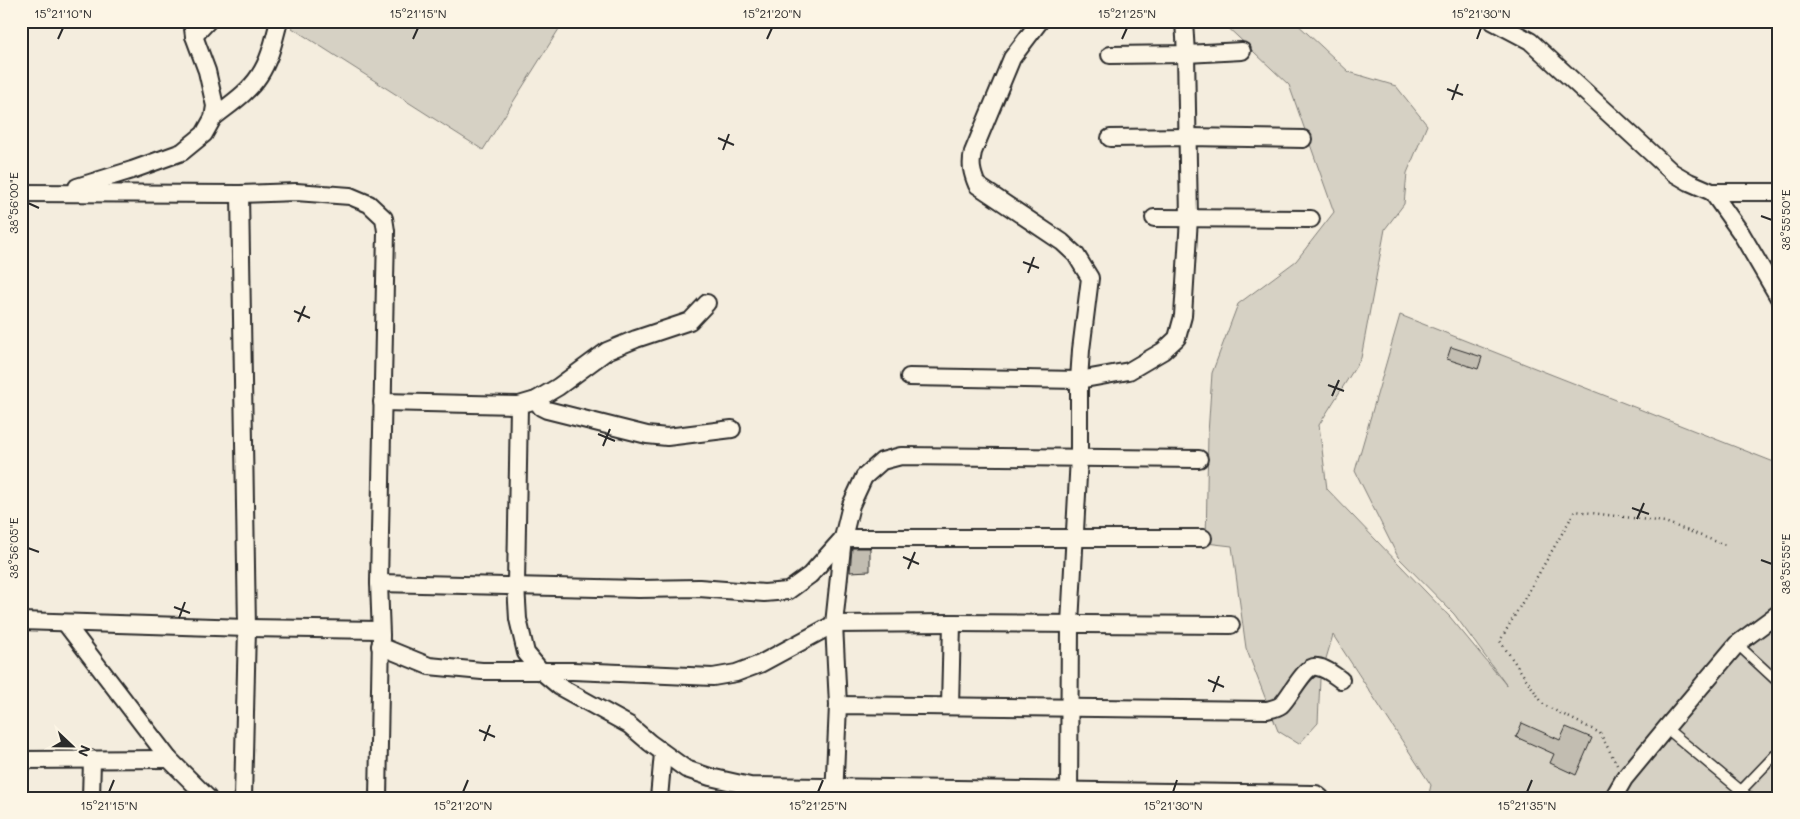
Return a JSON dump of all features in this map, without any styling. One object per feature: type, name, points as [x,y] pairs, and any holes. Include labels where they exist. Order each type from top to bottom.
[{"type":"street","points":[[60,192],[132,170],[182,152],[204,134],[213,118],[215,106],[207,71],[193,28],[184,21]]},
{"type":"street","points":[[193,28],[208,21]]},
{"type":"street","points":[[213,118],[248,89],[259,77],[268,60],[279,21]]},
{"type":"street","points":[[1040,21],[1012,58],[972,152],[970,163],[977,185],[1062,242],[1076,255],[1088,272],[1090,284],[1086,302],[1079,380],[1079,457],[1070,624],[1069,794]]},
{"type":"street","points":[[909,376],[1079,380],[1129,371],[1163,351],[1177,338],[1183,316],[1189,218],[1184,21]]},
{"type":"street","points":[[1492,21],[1530,41],[1672,172],[1712,192],[1779,192]]},
{"type":"street","points":[[1110,55],[1242,51]]},
{"type":"street","points":[[1110,138],[1188,137],[1303,140]]},
{"type":"street","points":[[21,193],[240,194],[296,192],[350,196],[369,204],[384,218],[386,231],[379,583],[378,798]]},
{"type":"street","points":[[1712,192],[1741,233],[1779,298]]},
{"type":"street","points":[[240,194],[246,628],[243,798]]},
{"type":"street","points":[[1154,218],[1312,219]]},
{"type":"street","points":[[382,402],[520,405],[536,400],[558,387],[607,351],[690,321],[707,303]]},
{"type":"street","points":[[536,400],[541,407],[547,410],[647,436],[667,437],[732,429]]},
{"type":"street","points":[[520,405],[516,585],[518,619],[526,653],[541,671],[560,687],[629,725],[686,769],[710,777],[750,786],[835,793],[1316,794],[1321,798]]},
{"type":"street","points":[[835,793],[838,705],[834,624],[843,538],[850,505],[864,477],[882,461],[901,456],[1199,459]]},
{"type":"street","points":[[379,583],[639,589],[699,588],[764,593],[788,591],[810,575],[843,538],[1203,538]]},
{"type":"street","points":[[1613,798],[1624,779],[1737,644],[1779,613]]},
{"type":"street","points":[[21,622],[246,628],[380,638],[429,666],[482,671],[573,671],[713,677],[760,664],[834,624],[1231,625]]},
{"type":"street","points":[[950,706],[952,623]]},
{"type":"street","points":[[66,624],[169,759],[208,798]]},
{"type":"street","points":[[838,705],[1267,710],[1280,706],[1310,668],[1317,666],[1341,680]]},
{"type":"street","points":[[660,798],[663,753]]},
{"type":"street","points":[[21,760],[169,759]]},
{"type":"street","points":[[91,798],[92,760]]},
{"type":"lane","points":[[1737,644],[1779,683]]},
{"type":"lane","points":[[1666,728],[1742,789],[1750,798]]},
{"type":"lane","points":[[1734,798],[1779,751]]},
{"type":"path","points":[[1624,779],[1600,733],[1544,706],[1500,641],[1574,511],[1665,522],[1725,545]]},
{"type":"shaded area","points":[[296,21],[564,21],[483,150],[292,28]]},
{"type":"shaded area","points":[[1221,21],[1294,21],[1349,72],[1396,86],[1427,125],[1407,173],[1404,204],[1385,229],[1361,358],[1319,425],[1327,489],[1450,617],[1507,686],[1454,614],[1398,557],[1355,471],[1400,315],[1779,464],[1779,798],[1428,798],[1431,785],[1333,635],[1320,679],[1318,723],[1299,744],[1278,731],[1246,648],[1232,546],[1206,543],[1208,434],[1212,373],[1238,304],[1296,261],[1334,212],[1289,85]]},
{"type":"building","points":[[1451,347],[1482,357],[1478,369],[1447,359]]},
{"type":"building","points":[[852,548],[870,548],[870,571],[850,572]]},
{"type":"building","points":[[1522,723],[1560,740],[1566,727],[1592,738],[1576,775],[1550,763],[1554,754],[1516,737]]}]
